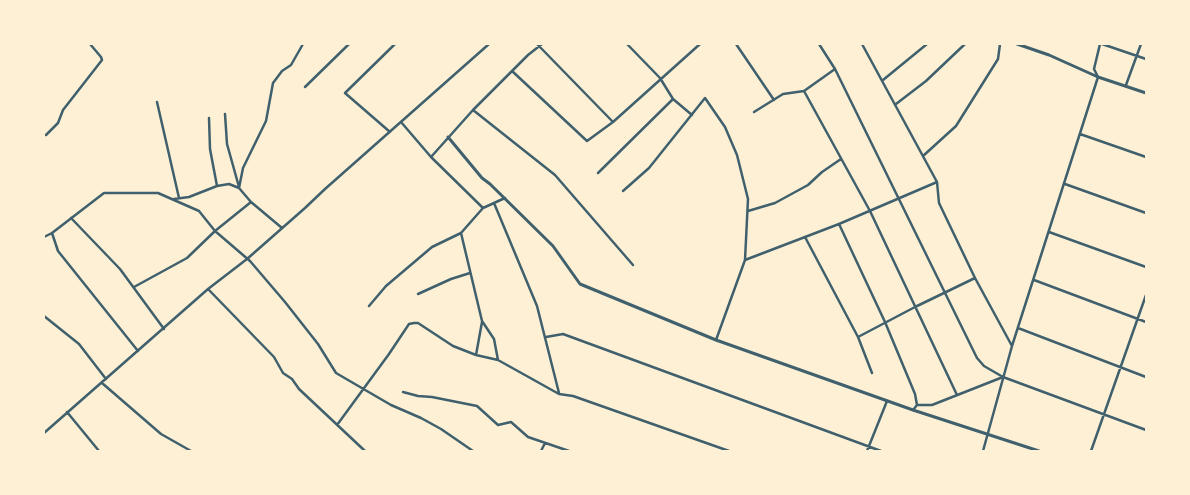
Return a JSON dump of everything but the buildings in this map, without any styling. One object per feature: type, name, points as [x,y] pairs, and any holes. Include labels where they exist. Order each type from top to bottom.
[{"type":"street","points":[[46,135],[58,123],[63,110],[102,60],[90,44]]},
{"type":"street","points":[[239,188],[243,168],[266,121],[273,83],[282,71],[291,65],[303,44]]},
{"type":"street","points":[[305,87],[349,44]]},
{"type":"street","points":[[390,132],[345,93],[395,44]]},
{"type":"street","points":[[44,432],[164,329],[208,289],[247,259],[485,45],[489,44]]},
{"type":"street","points":[[627,44],[660,78],[673,99],[692,115]]},
{"type":"street","points":[[512,71],[587,141],[613,122],[660,78],[700,44]]},
{"type":"street","points":[[736,44],[774,100]]},
{"type":"street","points":[[819,44],[835,69],[977,358],[984,366],[1004,377],[1104,416],[1146,430]]},
{"type":"street","points":[[862,44],[883,80],[937,182],[939,204],[975,278],[1012,346]]},
{"type":"street","points":[[883,80],[927,44]]},
{"type":"street","points":[[896,104],[926,81],[965,44]]},
{"type":"street","points":[[923,156],[956,126],[998,60],[1000,44]]},
{"type":"street","points":[[1017,44],[1049,55],[1098,77],[1126,85],[1146,93]]},
{"type":"street","points":[[982,451],[1012,346],[1098,77],[1094,69],[1101,44],[1146,59]]},
{"type":"street","points":[[1126,85],[1141,44]]},
{"type":"street","points":[[431,157],[473,110],[540,45],[613,122]]},
{"type":"street","points":[[754,112],[783,94],[804,91],[835,69]]},
{"type":"street","points":[[804,91],[870,211],[957,395]]},
{"type":"street","points":[[623,191],[649,168],[705,98],[725,127],[737,155],[748,199],[745,260],[716,340]]},
{"type":"street","points":[[598,173],[673,99]]},
{"type":"street","points":[[157,102],[179,198]]},
{"type":"street","points":[[473,110],[555,175],[633,265]]},
{"type":"street","points":[[226,114],[227,144],[239,188],[251,202],[282,228]]},
{"type":"street","points":[[209,118],[210,149],[217,186]]},
{"type":"street","points":[[401,122],[431,157],[483,208]]},
{"type":"street","points":[[1080,134],[1146,157]]},
{"type":"street","points":[[448,137],[482,178],[505,198],[553,246],[580,284],[716,340],[913,410],[1039,451]]},
{"type":"street","points":[[748,211],[775,203],[808,186],[822,172],[841,159]]},
{"type":"street","points":[[745,260],[839,224],[937,182]]},
{"type":"street","points":[[173,199],[189,196],[217,186],[229,184],[239,188]]},
{"type":"street","points":[[1065,184],[1146,213]]},
{"type":"street","points":[[44,237],[52,233],[104,193],[158,193],[199,211],[215,231],[250,261],[285,302],[318,344],[336,373],[391,406],[421,418],[441,429],[473,451]]},
{"type":"street","points":[[369,306],[386,286],[432,247],[461,233],[483,208],[505,198]]},
{"type":"street","points":[[134,287],[187,258],[215,231],[251,202]]},
{"type":"street","points":[[494,203],[537,306],[546,337],[559,394]]},
{"type":"street","points":[[71,218],[120,268],[164,329]]},
{"type":"street","points":[[839,224],[885,322],[915,394],[917,405],[913,410]]},
{"type":"street","points":[[1049,232],[1146,267]]},
{"type":"street","points":[[52,233],[58,251],[138,351]]},
{"type":"street","points":[[461,233],[482,321],[494,339],[498,360]]},
{"type":"street","points":[[805,237],[858,337],[872,373]]},
{"type":"street","points":[[418,294],[451,278],[470,273]]},
{"type":"street","points":[[858,337],[885,322],[975,278]]},
{"type":"street","points":[[1034,280],[1146,322]]},
{"type":"street","points":[[208,289],[274,357],[283,373],[292,379],[299,389],[366,451]]},
{"type":"street","points":[[1091,451],[1146,295]]},
{"type":"street","points":[[44,316],[79,344],[106,379]]},
{"type":"street","points":[[476,355],[482,321]]},
{"type":"street","points":[[337,425],[409,324],[418,323],[453,346],[476,355],[498,360],[559,394],[574,396],[729,451]]},
{"type":"street","points":[[1018,328],[1146,377]]},
{"type":"street","points":[[546,337],[563,334],[881,451]]},
{"type":"street","points":[[917,405],[932,405],[1004,377]]},
{"type":"street","points":[[102,383],[162,434],[191,451]]},
{"type":"street","points":[[403,392],[418,396],[432,396],[477,406],[498,425],[513,423],[528,437],[569,451]]},
{"type":"street","points":[[868,451],[887,401]]},
{"type":"street","points":[[66,412],[99,451]]},
{"type":"street","points":[[541,451],[545,443]]}]
